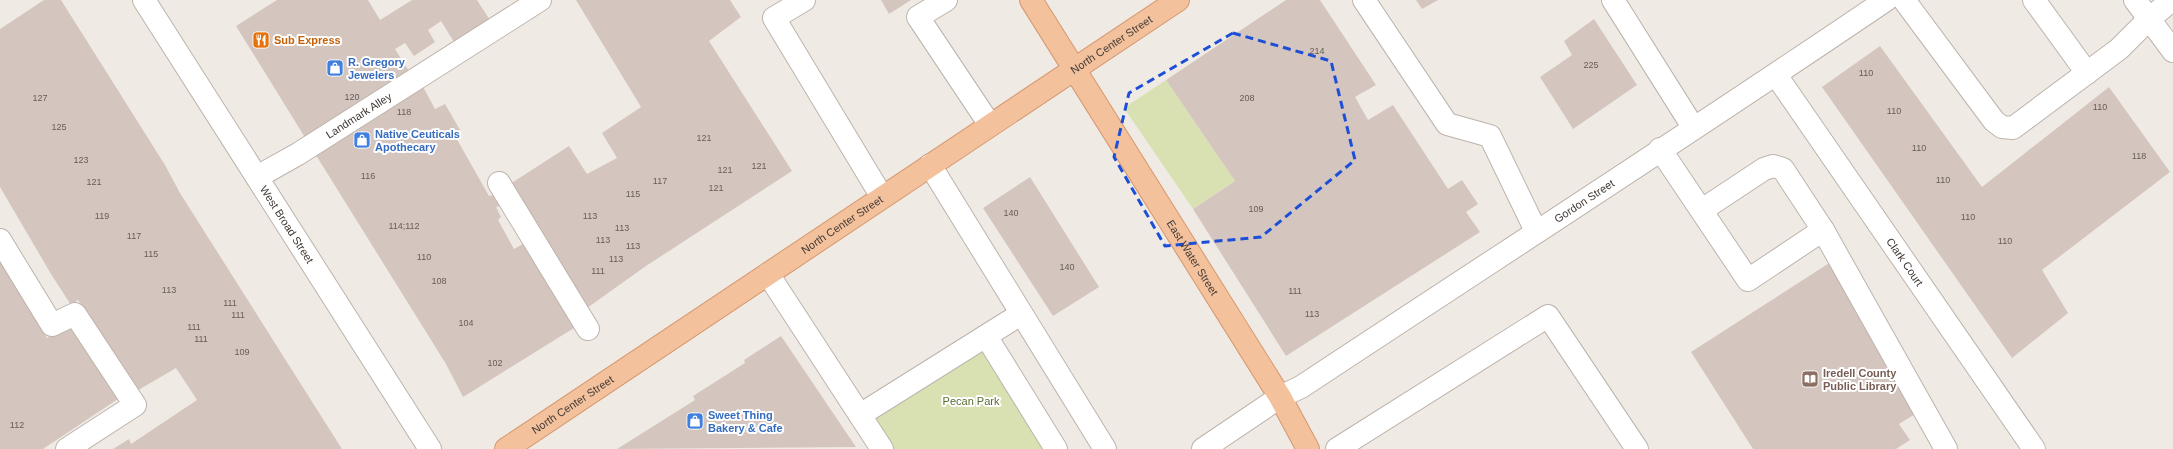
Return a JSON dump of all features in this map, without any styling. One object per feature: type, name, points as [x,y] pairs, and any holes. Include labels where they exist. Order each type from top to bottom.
[{"type":"main road","name":"East Water Street","points":[[1031,0],[1280,397],[1308,449]]},
{"type":"main road","name":"North Center Street","points":[[506,449],[990,125],[1170,2]]},
{"type":"street","name":"West Broad Street","points":[[144,0],[430,449]]},
{"type":"street","name":"Landmark Alley","points":[[257,177],[298,154],[540,0]]},
{"type":"street","points":[[804,0],[774,18],[882,197]]},
{"type":"street","points":[[946,0],[918,17],[990,125]]},
{"type":"street","points":[[1364,0],[1447,124],[1490,136],[1536,231]]},
{"type":"street","points":[[1613,0],[1693,127]]},
{"type":"street","name":"Gordon Street","points":[[1203,449],[1280,397],[1300,387],[1693,127],[1776,75],[1886,0]]},
{"type":"street","points":[[1904,0],[1994,121],[2002,127],[2013,128],[2119,49],[2149,19],[2172,0]]},
{"type":"street","points":[[2034,0],[2087,73]]},
{"type":"street","points":[[2135,0],[2173,51]]},
{"type":"street","name":"Clark Court","points":[[1776,75],[2034,449]]},
{"type":"street","points":[[1660,149],[1748,280],[1823,230]]},
{"type":"street","points":[[930,165],[1105,449]]},
{"type":"street","points":[[1702,210],[1764,169],[1773,166],[1783,169],[1823,230],[1946,449]]},
{"type":"street","points":[[499,183],[588,329]]},
{"type":"street","points":[[0,240],[52,325],[75,314],[134,406],[67,449]]},
{"type":"street","points":[[768,274],[882,449]]},
{"type":"street","points":[[860,415],[1021,314]]},
{"type":"street","points":[[1337,449],[1548,316],[1637,449]]},
{"type":"street","points":[[986,336],[1056,449]]},
{"type":"highlighted area","points":[[1233,33],[1331,61],[1355,160],[1261,237],[1165,246],[1114,157],[1129,93]]},
{"type":"green space","points":[[1166,80],[1235,181],[1193,209],[1124,108]]},
{"type":"green space","name":"Pecan Park","points":[[986,336],[1056,449],[882,449],[860,415]]},
{"type":"building","points":[[44,0],[61,0],[165,165],[180,193],[342,449],[113,449],[129,439],[131,444],[197,400],[176,368],[135,392],[78,300],[71,305],[0,187],[0,29]]},
{"type":"building","points":[[277,0],[368,0],[380,20],[412,0],[477,0],[493,25],[457,47],[441,21],[428,30],[435,42],[414,56],[405,43],[395,49],[414,79],[309,144],[236,26]]},
{"type":"building","points":[[576,0],[730,0],[741,17],[709,41],[792,171],[646,266],[587,308],[521,201],[496,207],[501,217],[498,220],[514,249],[523,244],[574,328],[463,397],[446,364],[314,152],[421,83],[435,109],[445,104],[460,130],[454,134],[489,196],[515,191],[510,184],[569,146],[587,174],[617,158],[602,133],[641,107]]},
{"type":"building","points":[[881,0],[911,0],[889,14]]},
{"type":"building","points":[[1286,0],[1320,0],[1376,85],[1355,97],[1368,120],[1393,105],[1448,189],[1462,180],[1478,204],[1466,212],[1480,232],[1286,356],[1193,209],[1235,181],[1166,80]]},
{"type":"building","points":[[1416,0],[1438,0],[1422,9]]},
{"type":"building","points":[[1594,19],[1637,85],[1573,129],[1540,77],[1572,55],[1564,41]]},
{"type":"building","points":[[1880,46],[1982,187],[2109,87],[2170,172],[2042,270],[2068,313],[2012,358],[1822,87]]},
{"type":"building","points":[[1030,177],[1099,287],[1053,316],[983,208]]},
{"type":"building","points":[[0,259],[47,338],[70,323],[118,399],[43,449],[0,449]]},
{"type":"building","name":"Iredell County Public Library","points":[[1834,260],[1928,406],[1899,424],[1910,440],[1896,449],[1753,449],[1691,352]]},
{"type":"building","points":[[781,336],[856,447],[617,449],[695,400],[693,396],[745,363],[744,360]]},
{"type":"place","name":"Sub Express","points":[[261,40]]},
{"type":"place","name":"R. Gregory Jewelers","points":[[335,68]]},
{"type":"place","name":"Native Ceuticals Apothecary","points":[[362,140]]},
{"type":"place","name":"Iredell County Public Library","points":[[1810,379]]},
{"type":"place","name":"Sweet Thing Bakery & Cafe","points":[[695,421]]}]
